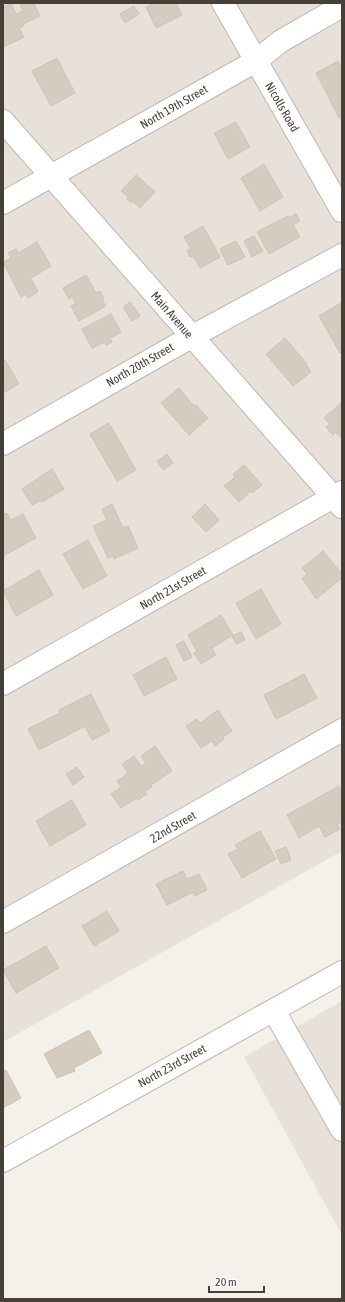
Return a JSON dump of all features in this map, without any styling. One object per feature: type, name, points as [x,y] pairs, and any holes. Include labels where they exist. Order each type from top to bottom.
[{"type":"street","name":"Nicolls Road","points":[[223,3],[342,212]]},
{"type":"street","name":"North 19th Street","points":[[3,203],[256,61],[281,41],[342,6]]},
{"type":"street","name":"Main Avenue","points":[[3,121],[191,337],[339,499]]},
{"type":"street","name":"North 20th Street","points":[[3,444],[191,337],[342,255]]},
{"type":"street","name":"North 21st Street","points":[[3,684],[339,499]]},
{"type":"street","name":"22nd Street","points":[[3,922],[342,730]]},
{"type":"street","name":"North 23rd Street","points":[[3,1161],[342,972]]},
{"type":"street","points":[[274,1011],[342,1130]]},
{"type":"shaded area","points":[[3,3],[342,3],[342,851],[3,1042]]},
{"type":"shaded area","points":[[342,1001],[342,1235],[244,1057]]},
{"type":"building","points":[[11,3],[16,14],[23,11],[20,5],[34,3],[40,16],[23,24],[23,26],[19,28],[24,37],[3,47],[3,7]]},
{"type":"building","points":[[155,3],[176,3],[182,15],[156,28],[146,7]]},
{"type":"building","points":[[134,6],[139,14],[125,23],[120,14]]},
{"type":"building","points":[[57,58],[75,93],[51,106],[32,71]]},
{"type":"building","points":[[338,61],[342,69],[342,116],[339,118],[316,73]]},
{"type":"building","points":[[236,122],[250,147],[228,159],[214,133]]},
{"type":"building","points":[[264,164],[283,197],[260,211],[241,178]]},
{"type":"building","points":[[136,175],[155,192],[140,208],[132,201],[131,203],[127,199],[128,197],[121,191]]},
{"type":"building","points":[[296,214],[300,221],[293,225],[300,237],[269,254],[257,232],[288,216],[289,218]]},
{"type":"building","points":[[203,226],[220,257],[200,268],[193,256],[190,257],[187,251],[191,249],[184,237]]},
{"type":"building","points":[[254,236],[263,251],[252,257],[244,241]]},
{"type":"building","points":[[236,241],[245,257],[228,265],[220,249]]},
{"type":"building","points":[[37,242],[51,266],[31,278],[38,292],[28,298],[25,294],[21,297],[3,262],[11,258],[8,253],[16,249],[18,253]]},
{"type":"building","points":[[86,275],[96,293],[100,291],[104,299],[102,300],[106,306],[79,321],[71,306],[76,303],[72,297],[69,299],[63,288]]},
{"type":"building","points":[[130,302],[140,316],[132,321],[123,307]]},
{"type":"building","points":[[341,303],[342,351],[340,353],[319,316]]},
{"type":"building","points":[[111,314],[121,332],[110,338],[112,342],[106,345],[105,342],[92,348],[82,329]]},
{"type":"building","points":[[285,338],[307,364],[306,365],[311,372],[293,386],[266,354]]},
{"type":"building","points":[[5,360],[19,384],[3,393],[3,362]]},
{"type":"building","points":[[179,388],[194,406],[196,405],[208,418],[189,435],[161,403]]},
{"type":"building","points":[[342,402],[342,439],[335,432],[333,435],[326,427],[330,424],[324,418]]},
{"type":"building","points":[[109,423],[136,470],[117,481],[90,434]]},
{"type":"building","points":[[167,454],[173,463],[163,470],[157,461]]},
{"type":"building","points":[[244,465],[262,485],[252,493],[251,491],[239,502],[224,486],[235,477],[233,474]]},
{"type":"building","points":[[52,469],[64,489],[42,502],[41,500],[32,505],[22,489]]},
{"type":"building","points":[[112,504],[123,528],[128,526],[138,548],[114,559],[113,556],[108,558],[93,526],[107,520],[102,509]]},
{"type":"building","points":[[205,504],[219,520],[206,532],[192,517]]},
{"type":"building","points":[[7,513],[11,520],[23,514],[36,538],[3,556],[3,515]]},
{"type":"building","points":[[88,540],[107,576],[83,589],[63,554]]},
{"type":"building","points":[[323,551],[342,574],[342,578],[316,599],[302,578],[307,574],[302,568]]},
{"type":"building","points":[[39,570],[53,595],[16,616],[3,591]]},
{"type":"building","points":[[261,589],[281,624],[256,639],[236,603]]},
{"type":"building","points":[[221,615],[233,635],[212,648],[216,655],[201,664],[194,653],[197,651],[188,635]]},
{"type":"building","points":[[241,632],[245,640],[236,644],[232,636]]},
{"type":"building","points":[[184,641],[192,657],[184,661],[176,645]]},
{"type":"building","points":[[166,657],[177,679],[144,696],[133,675]]},
{"type":"building","points":[[304,674],[317,698],[276,719],[264,695]]},
{"type":"building","points":[[91,694],[110,731],[92,740],[85,726],[39,750],[28,729],[60,713],[59,710]]},
{"type":"building","points":[[218,710],[232,731],[223,737],[224,739],[215,746],[212,741],[201,748],[186,726],[197,719],[200,723]]},
{"type":"building","points":[[155,746],[172,771],[151,785],[152,787],[145,791],[147,794],[138,800],[137,798],[121,808],[111,794],[121,787],[117,781],[128,773],[122,764],[134,756],[141,766],[146,763],[141,756]]},
{"type":"building","points":[[77,767],[84,777],[73,785],[66,774]]},
{"type":"building","points":[[339,786],[342,792],[342,822],[337,824],[340,829],[325,837],[319,826],[299,838],[287,815]]},
{"type":"building","points":[[72,800],[86,825],[50,846],[36,821]]},
{"type":"building","points":[[260,831],[276,859],[242,878],[228,854],[238,849],[235,845]]},
{"type":"building","points":[[286,847],[291,860],[281,864],[275,851]]},
{"type":"building","points":[[183,871],[187,879],[199,874],[207,890],[195,896],[193,892],[167,905],[156,884]]},
{"type":"building","points":[[107,911],[119,931],[94,946],[82,926]]},
{"type":"building","points":[[46,946],[59,968],[16,993],[3,970]]},
{"type":"building","points":[[89,1030],[102,1053],[74,1068],[75,1071],[57,1078],[44,1054]]},
{"type":"building","points":[[6,1070],[21,1098],[3,1108],[3,1072]]}]
